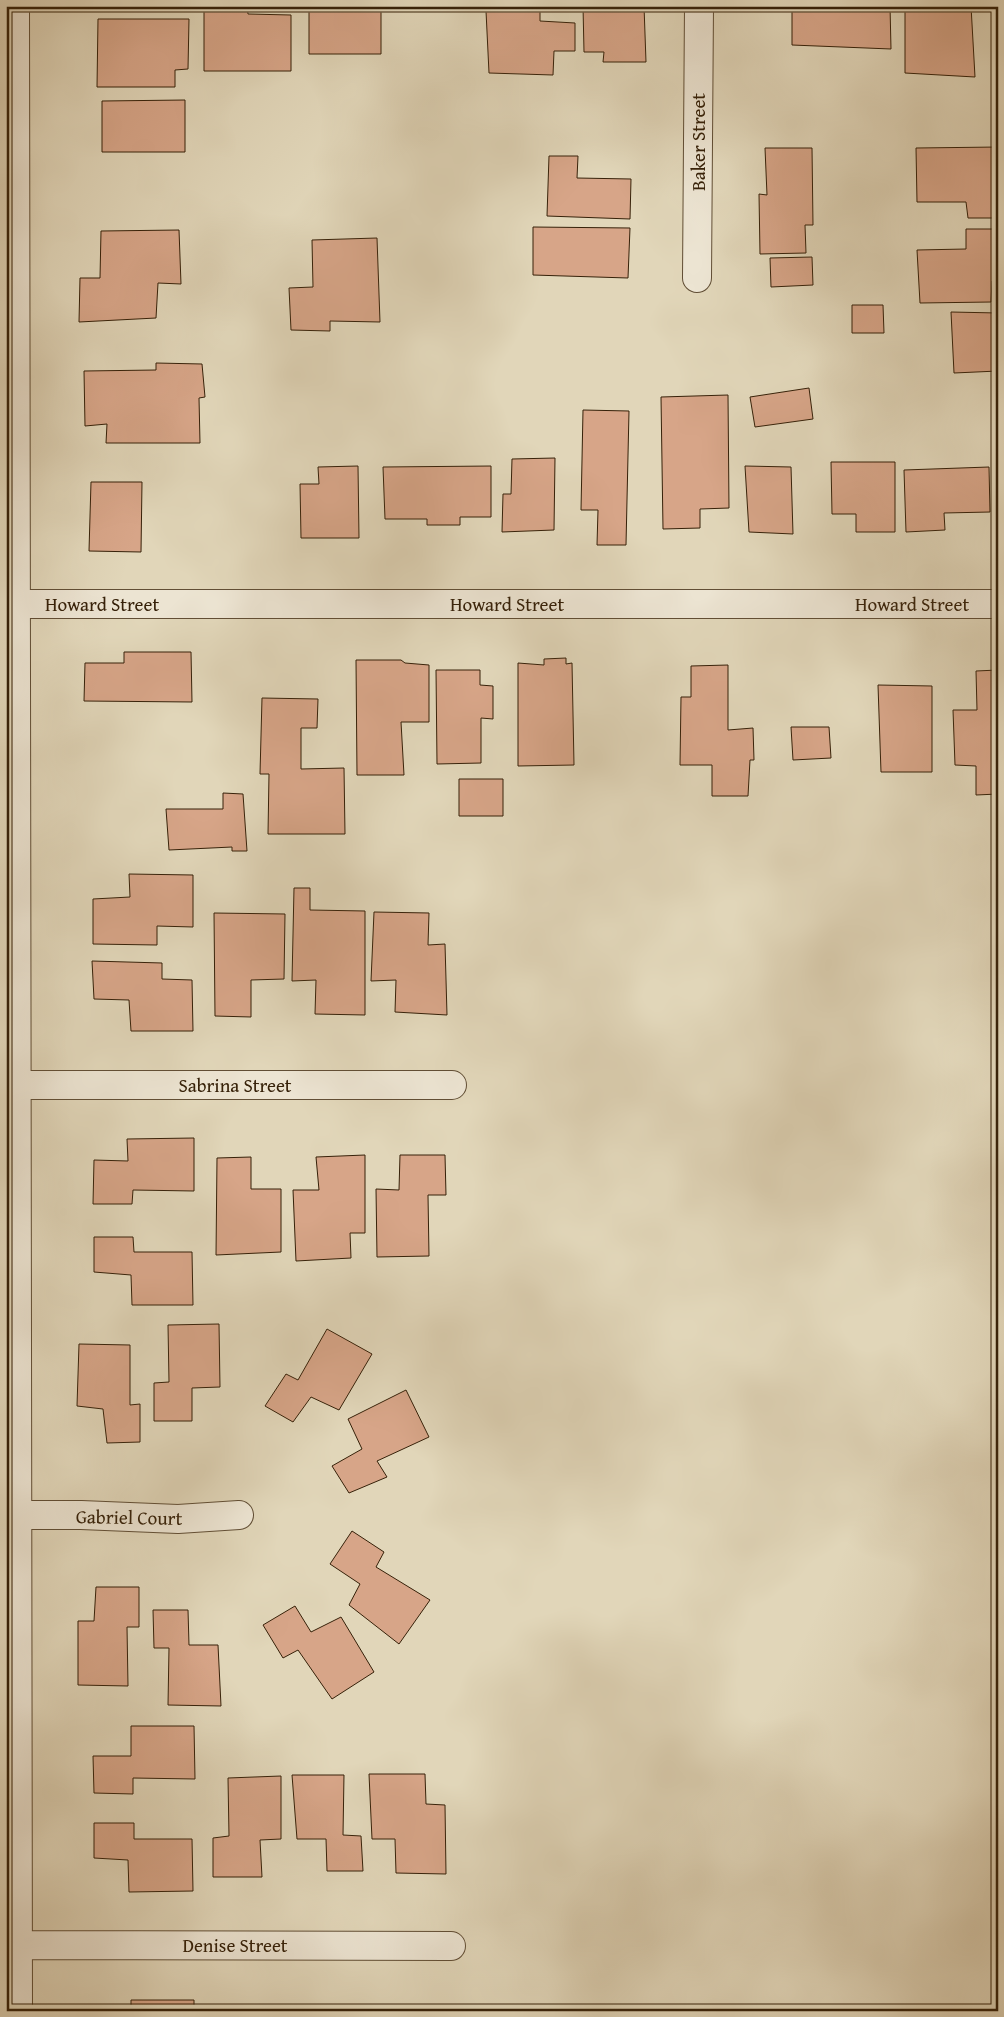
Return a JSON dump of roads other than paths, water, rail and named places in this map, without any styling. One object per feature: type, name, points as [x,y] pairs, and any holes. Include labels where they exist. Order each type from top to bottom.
[{"type":"street","points":[[15,6],[11,276],[15,604],[17,1085],[18,2011]]},
{"type":"street","name":"Baker Street","points":[[698,6],[698,278]]},
{"type":"street","name":"Howard Street","points":[[15,604],[998,604]]},
{"type":"street","name":"Sabrina Street","points":[[17,1085],[452,1085]]},
{"type":"street","name":"Gabriel Court","points":[[18,1515],[81,1515],[178,1520],[239,1515]]},
{"type":"street","name":"Denise Street","points":[[18,1945],[451,1946]]}]
